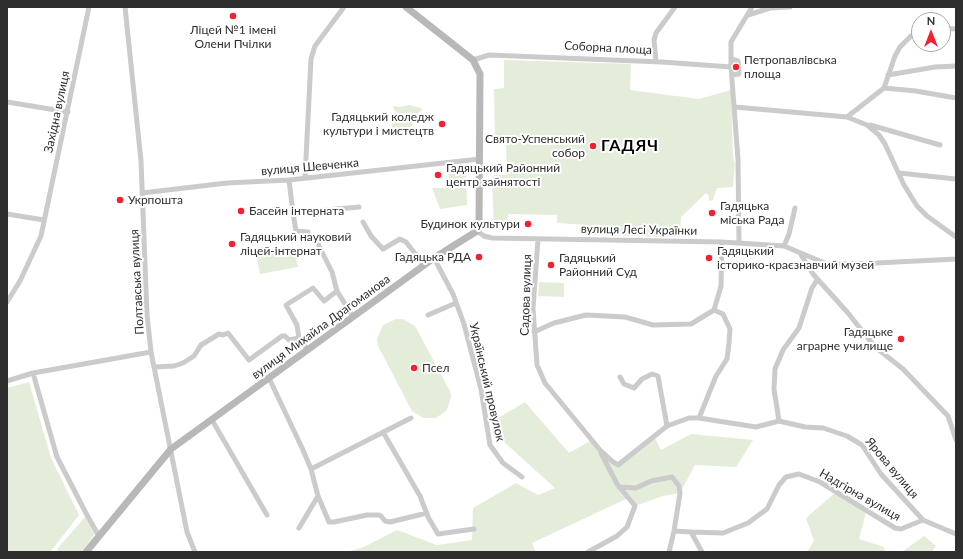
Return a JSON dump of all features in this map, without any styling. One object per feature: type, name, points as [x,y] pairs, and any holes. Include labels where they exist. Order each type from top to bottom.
[{"type":"street","name":"Західна вулиця","points":[[7,302],[35,253],[41,236],[89,7]]},
{"type":"street","name":"Полтавська вулиця","points":[[125,7],[141,161],[147,315],[151,352],[187,532],[195,552]]},
{"type":"street","points":[[305,178],[311,59],[315,46],[344,7]]},
{"type":"street","points":[[406,7],[473,60],[480,74],[480,222],[478,231]]},
{"type":"street","points":[[656,62],[654,40],[656,33],[675,7]]},
{"type":"street","points":[[739,242],[735,107],[731,67],[731,42],[752,7]]},
{"type":"street","points":[[748,15],[770,8],[790,7]]},
{"type":"street","points":[[847,116],[884,88],[894,56],[900,47],[911,36]]},
{"type":"street","name":"Соборна площа","points":[[473,60],[489,55],[656,62],[731,67]]},
{"type":"street","points":[[731,59],[738,61],[739,74],[732,74]]},
{"type":"street","points":[[888,75],[935,67],[956,66]]},
{"type":"street","points":[[884,88],[956,98]]},
{"type":"street","points":[[7,102],[68,112]]},
{"type":"street","points":[[735,107],[847,116],[867,125],[940,144]]},
{"type":"street","points":[[867,125],[879,135],[917,206],[927,216],[956,237]]},
{"type":"street","name":"вулиця Шевченка","points":[[142,193],[227,183],[289,180],[480,159]]},
{"type":"street","points":[[899,173],[956,179]]},
{"type":"street","points":[[289,180],[296,231],[308,232]]},
{"type":"street","points":[[293,213],[359,207]]},
{"type":"street","points":[[784,246],[790,234],[794,208]]},
{"type":"street","points":[[7,214],[44,220]]},
{"type":"street","points":[[363,222],[371,236],[383,249],[400,239],[406,242],[424,266]]},
{"type":"street","name":"вулиця Лесі Українки","points":[[478,231],[484,236],[492,238],[739,242],[784,246],[827,264],[876,264],[956,259]]},
{"type":"street","name":"вулиця Михайла Драгоманова","points":[[86,552],[171,449],[434,258],[478,231]]},
{"type":"street","points":[[305,238],[313,238],[317,242],[332,272],[337,291],[353,317]]},
{"type":"street","name":"Садова вулиця","points":[[538,239],[533,308],[537,365],[545,383],[600,450],[618,465]]},
{"type":"street","points":[[534,332],[554,323],[586,315],[625,317],[653,325],[692,324],[714,310],[721,286],[722,242]]},
{"type":"street","points":[[800,253],[817,280],[848,313],[882,355],[903,369],[944,412],[952,425],[956,440]]},
{"type":"street","name":"Український провулок","points":[[434,258],[456,303],[464,324],[481,389],[490,445],[503,463],[522,477]]},
{"type":"street","points":[[779,421],[774,389],[775,369],[783,350],[799,328],[812,288],[817,280]]},
{"type":"street","points":[[308,350],[299,338],[297,325],[286,305],[313,288],[324,301],[337,291]]},
{"type":"street","points":[[428,315],[456,303]]},
{"type":"street","points":[[699,418],[716,376],[726,359],[729,343],[730,329],[723,314],[714,310]]},
{"type":"street","points":[[154,368],[174,366],[183,363],[194,356],[201,346],[220,334],[224,335],[228,333],[249,360],[282,336],[285,336],[289,340],[299,338]]},
{"type":"street","points":[[7,381],[33,373],[151,352]]},
{"type":"street","points":[[33,373],[57,457],[99,536]]},
{"type":"street","points":[[620,377],[624,384],[634,388],[642,379],[652,374],[658,376],[667,426]]},
{"type":"street","points":[[269,378],[311,469],[318,496],[331,523],[367,515],[378,515],[385,521],[390,522],[426,513]]},
{"type":"street","points":[[311,469],[411,418]]},
{"type":"street","name":"Ярова вулиця","points":[[618,465],[667,426],[681,419],[699,418],[756,427],[779,421],[805,427],[834,430],[862,445],[881,474],[923,520],[956,534]]},
{"type":"street","points":[[212,420],[267,515]]},
{"type":"street","points":[[382,432],[420,496],[426,513],[438,534],[474,529]]},
{"type":"street","name":"Садова вулиця","points":[[588,552],[617,536],[627,526],[635,506],[619,487],[600,450]]},
{"type":"street","name":"Надгірна вулиця","points":[[674,531],[723,533],[748,523],[767,509],[779,485],[786,477],[799,474],[820,482],[895,528],[901,529],[923,520]]},
{"type":"street","points":[[619,487],[636,488],[651,481],[672,476],[679,486],[680,493],[669,552]]},
{"type":"street","points":[[299,528],[318,496]]},
{"type":"street","points":[[692,532],[702,552]]},
{"type":"green space","points":[[504,60],[631,64],[630,90],[699,99],[731,90],[733,157],[735,164],[733,187],[717,188],[713,200],[709,201],[709,196],[706,193],[681,217],[680,237],[588,235],[588,225],[557,223],[557,215],[508,214],[507,230],[494,230],[492,181],[494,175],[507,175],[506,144],[495,143],[494,89],[504,88]]},
{"type":"green space","points":[[409,105],[421,108],[422,110],[413,117],[412,125],[409,129],[402,131],[392,129],[392,124],[398,121],[401,115],[394,110],[393,106],[400,107]]},
{"type":"green space","points":[[448,167],[466,167],[467,205],[440,209],[432,188],[450,188]]},
{"type":"green space","points":[[294,247],[298,267],[260,274],[256,254]]},
{"type":"green space","points":[[539,282],[564,283],[564,297],[538,296]]},
{"type":"green space","name":"Псел","points":[[396,319],[403,319],[415,326],[450,391],[451,397],[447,410],[436,418],[423,418],[412,411],[378,346],[377,339],[383,325]]},
{"type":"green space","points":[[29,382],[51,458],[79,515],[50,552],[7,552],[7,388]]},
{"type":"green space","points":[[525,402],[569,453],[592,440],[618,465],[654,436],[661,450],[691,434],[753,440],[736,467],[695,465],[680,493],[663,496],[635,506],[628,498],[532,543],[536,552],[346,552],[364,547],[397,530],[437,545],[472,540],[473,508],[516,483],[538,495],[555,488],[493,432],[493,421]]},
{"type":"green space","points":[[836,492],[866,512],[859,539],[884,547],[885,552],[807,552],[814,541],[806,518]]},
{"type":"green space","points":[[85,517],[95,534],[81,552],[59,552],[57,549]]},
{"type":"green space","points":[[924,536],[936,546],[932,552],[902,552]]},
{"type":"place","name":"Ліцей №1 імені Олени Пчілки","points":[[233,16]]},
{"type":"place","name":"Петропавлівська площа","points":[[736,67]]},
{"type":"place","name":"Гадяцький коледж культури і мистецтв","points":[[442,124]]},
{"type":"place","name":"Свято-Успенський собор","points":[[593,146]]},
{"type":"place","name":"Гадяцький Районний центр зайнятості","points":[[438,175]]},
{"type":"place","name":"Укрпошта","points":[[120,200]]},
{"type":"place","name":"Басейн інтерната","points":[[241,211]]},
{"type":"place","name":"Гадяцька міська Рада","points":[[712,213]]},
{"type":"place","name":"Будинок культури","points":[[528,224]]},
{"type":"place","name":"Гадяцький науковий ліцей-інтернат","points":[[232,244]]},
{"type":"place","name":"Гадяцька РДА","points":[[479,257]]},
{"type":"place","name":"Гадяцький історико-краєзнавчий музей","points":[[709,258]]},
{"type":"place","name":"Гадяцький Районний Суд","points":[[551,265]]},
{"type":"place","name":"Гадяцьке аграрне училище","points":[[901,339]]},
{"type":"place","name":"Псел","points":[[414,368]]},
{"type":"district","name":"ГАДЯЧ","points":[[630,146]]}]
